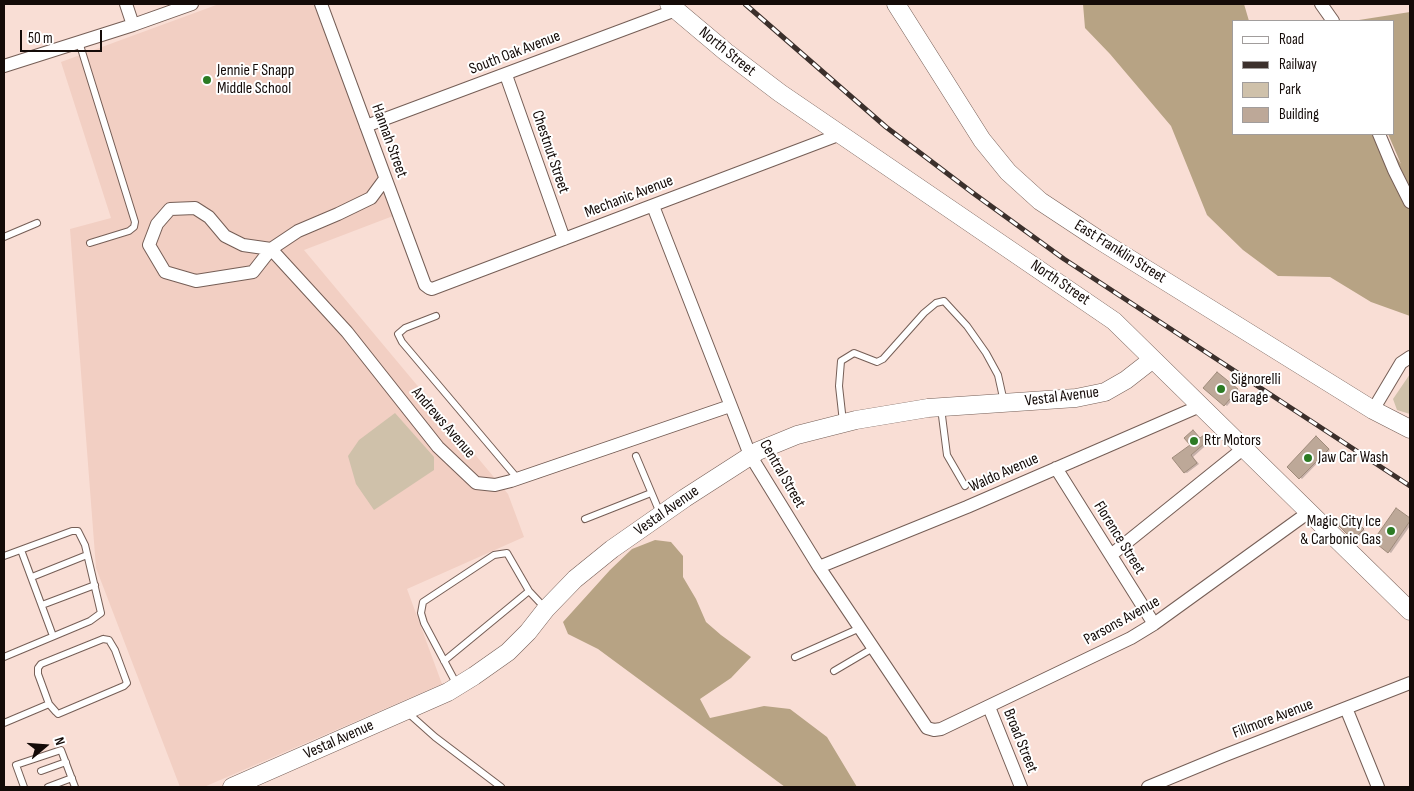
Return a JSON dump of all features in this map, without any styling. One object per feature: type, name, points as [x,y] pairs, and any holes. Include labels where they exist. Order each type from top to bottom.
[{"type":"street","points":[[126,4],[133,25]]},
{"type":"street","points":[[4,66],[192,4]]},
{"type":"street","name":"Hannah Street","points":[[321,4],[425,286],[429,288]]},
{"type":"street","name":"East Franklin Street","points":[[896,4],[982,140],[1008,172],[1040,201],[1096,238],[1373,410],[1410,429]]},
{"type":"street","points":[[1321,4],[1332,20]]},
{"type":"street","name":"South Oak Avenue","points":[[366,126],[506,74],[672,7]]},
{"type":"street","name":"North Street","points":[[672,7],[780,94],[1114,320],[1410,611]]},
{"type":"street","name":"Chestnut Street","points":[[506,74],[564,240]]},
{"type":"street","name":"Mechanic Avenue","points":[[429,288],[432,289],[564,240],[841,134]]},
{"type":"street","points":[[1379,135],[1410,202]]},
{"type":"street","points":[[272,249],[243,245],[224,236],[209,217],[195,208],[170,209],[157,224],[149,245],[165,272],[196,281],[253,272],[272,249],[298,231],[371,198],[386,179]]},
{"type":"street","name":"Central Street","points":[[653,206],[750,455],[819,567],[873,648],[927,728],[934,730]]},
{"type":"street","name":"Andrews Avenue","points":[[272,249],[347,332],[438,446],[476,483],[487,485],[518,479],[730,406]]},
{"type":"street","points":[[1373,410],[1401,363],[1410,356]]},
{"type":"street","name":"Vestal Avenue","points":[[232,787],[406,711],[458,686],[508,652],[575,579],[612,549],[750,455],[797,436],[843,424],[928,408],[1076,398],[1105,392],[1126,380],[1153,359]]},
{"type":"street","name":"Waldo Avenue","points":[[819,567],[966,507],[1200,406]]},
{"type":"street","points":[[1111,555],[1244,448]]},
{"type":"street","name":"Florence Street","points":[[1056,468],[1154,624]]},
{"type":"street","name":"Parsons Avenue","points":[[934,730],[941,729],[989,707],[1131,638],[1154,624],[1309,512]]},
{"type":"street","name":"Fillmore Avenue","points":[[1148,787],[1410,683]]},
{"type":"street","name":"Broad Street","points":[[989,707],[1021,787]]},
{"type":"street","points":[[1346,708],[1378,787]]},
{"type":"lane","points":[[79,42],[135,222],[134,227],[129,231],[90,243]]},
{"type":"lane","points":[[4,237],[37,223]]},
{"type":"lane","points":[[843,424],[839,386],[841,361],[854,353],[877,362],[883,359],[924,313],[936,303],[944,301],[967,326],[986,353],[998,375],[1005,403]]},
{"type":"lane","points":[[436,316],[405,328],[398,334],[402,342],[518,479]]},
{"type":"lane","points":[[940,407],[947,455],[965,486]]},
{"type":"lane","points":[[636,456],[661,515]]},
{"type":"lane","points":[[585,519],[652,493]]},
{"type":"lane","points":[[4,556],[72,531],[78,531],[87,555],[101,613],[90,621],[4,657]]},
{"type":"lane","points":[[21,550],[53,636]]},
{"type":"lane","points":[[458,686],[424,623],[420,613],[423,602],[494,555],[507,553],[529,591],[546,609]]},
{"type":"lane","points":[[32,578],[87,555]]},
{"type":"lane","points":[[42,605],[95,585]]},
{"type":"lane","points":[[444,662],[529,591]]},
{"type":"lane","points":[[795,657],[860,628]]},
{"type":"lane","points":[[103,639],[109,640],[115,650],[127,683],[124,686],[58,714],[50,704],[38,674],[38,668],[41,664],[103,639]]},
{"type":"lane","points":[[834,671],[873,648]]},
{"type":"lane","points":[[4,723],[50,704]]},
{"type":"lane","points":[[406,711],[435,737],[502,787]]},
{"type":"lane","points":[[24,787],[24,777],[16,765],[61,750],[75,787]]},
{"type":"lane","points":[[42,771],[66,762]]},
{"type":"lane","points":[[48,787],[72,778]]},
{"type":"shaded area","points":[[219,4],[314,4],[393,216],[304,250],[508,494],[524,537],[407,589],[442,684],[204,787],[180,787],[96,568],[70,229],[111,218],[61,62]]},
{"type":"shaded area","points":[[1083,4],[1244,4],[1249,20],[1232,20],[1232,135],[1383,135],[1401,164],[1388,135],[1394,135],[1394,20],[1359,20],[1410,12],[1410,316],[1371,302],[1330,277],[1278,276],[1243,250],[1207,215],[1171,126],[1110,54],[1085,28]]},
{"type":"shaded area","points":[[655,540],[671,542],[683,556],[683,577],[696,599],[706,622],[751,657],[731,678],[700,699],[710,718],[764,706],[790,709],[827,737],[857,787],[785,787],[598,649],[568,634],[563,622],[610,570],[632,549]]},
{"type":"green space","points":[[1410,374],[1410,414],[1397,410],[1393,399]]},
{"type":"green space","points":[[395,413],[434,457],[434,470],[374,510],[356,484],[348,456],[359,440]]},
{"type":"building","name":"Signorelli Garage","points":[[1217,372],[1238,389],[1224,406],[1203,388]]},
{"type":"building","points":[[1193,430],[1200,438],[1208,432],[1212,437],[1191,455],[1197,463],[1184,473],[1172,458],[1190,445],[1184,438]]},
{"type":"building","name":"Jaw Car Wash","points":[[1316,436],[1329,449],[1299,479],[1287,467]]},
{"type":"building","name":"Magic City Ice & Carbonic Gas","points":[[1396,508],[1410,518],[1410,521],[1388,553],[1373,541]]},
{"type":"building","points":[[1348,514],[1364,529],[1353,540],[1338,525]]},
{"type":"railway","points":[[745,4],[886,127],[1064,259],[1410,486]]},
{"type":"place","name":"Jennie F Snapp Middle School","points":[[207,80]]},
{"type":"place","name":"Signorelli Garage","points":[[1221,389]]},
{"type":"place","name":"Rtr Motors","points":[[1194,441]]},
{"type":"place","name":"Jaw Car Wash","points":[[1308,458]]},
{"type":"place","name":"Magic City Ice & Carbonic Gas","points":[[1391,531]]}]
